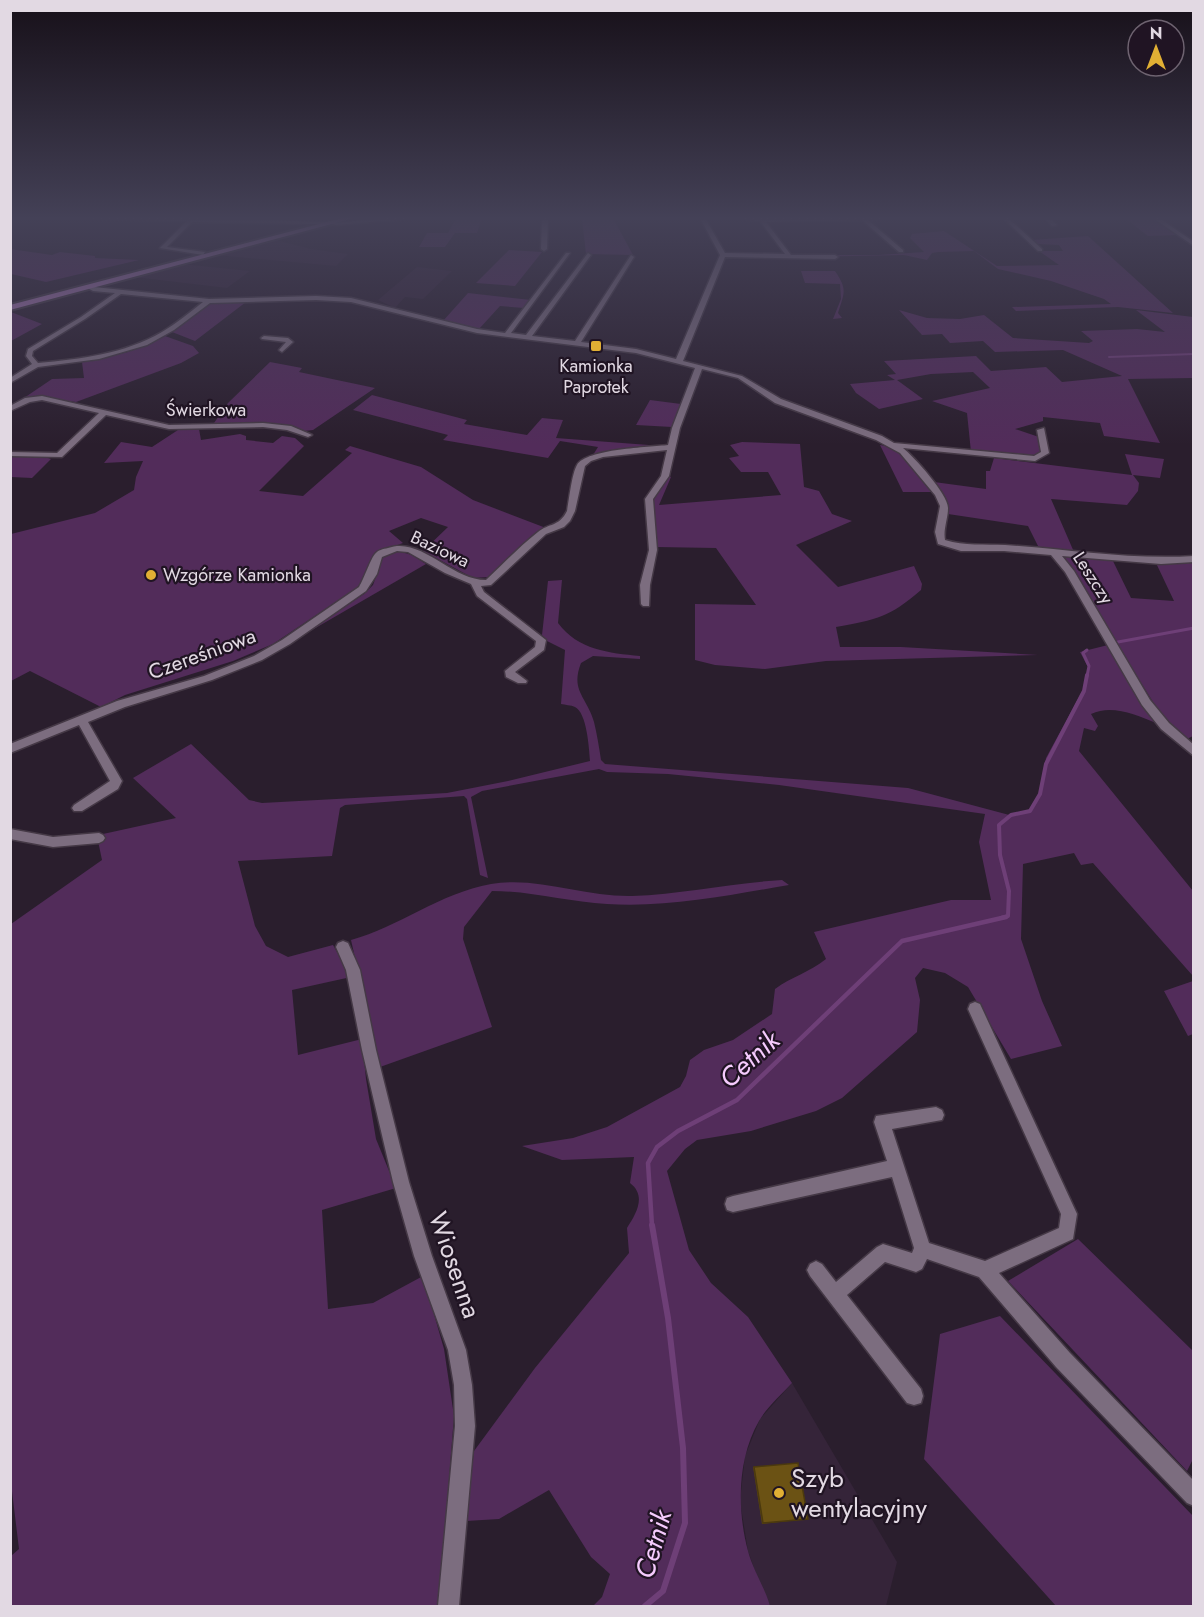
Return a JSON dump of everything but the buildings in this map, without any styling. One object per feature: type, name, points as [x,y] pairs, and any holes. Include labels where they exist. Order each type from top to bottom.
[{"type":"main road","points":[[10,306],[56,293]]},
{"type":"main road","points":[[10,306],[59,293]]},
{"type":"street","points":[[36,364],[37,362],[29,356],[30,350],[118,293]]},
{"type":"street","name":"Leszczy","points":[[134,293],[209,301],[332,298],[351,300],[477,331],[636,351],[740,377],[778,401],[894,445],[1035,459],[1045,453],[1041,430]]},
{"type":"street","points":[[506,335],[538,293]]},
{"type":"street","points":[[527,338],[560,293]]},
{"type":"street","points":[[577,344],[608,293]]},
{"type":"street","points":[[679,361],[707,293]]},
{"type":"street","points":[[10,381],[36,364],[93,359],[131,348],[161,335],[209,301]]},
{"type":"street","points":[[264,338],[288,340],[290,342],[282,350]]},
{"type":"street","points":[[646,604],[645,585],[653,550],[653,531],[648,502],[665,476],[676,428],[699,367]]},
{"type":"street","name":"Świerkowa","points":[[10,410],[28,400],[42,398],[169,427],[263,425],[288,428],[308,435]]},
{"type":"street","points":[[10,454],[59,455],[105,412]]},
{"type":"street","name":"Leszczy","points":[[894,445],[909,456],[939,494],[944,506],[939,532],[941,542],[961,548],[1004,548],[1054,553],[1069,571],[1151,708],[1165,726],[1194,752]]},
{"type":"street","name":"Baziowa","points":[[378,556],[389,550],[403,547],[475,583],[488,584],[543,532],[561,525],[567,519],[572,511],[581,465],[588,459],[603,455],[672,447]]},
{"type":"street","points":[[1054,553],[1161,561],[1194,559]]},
{"type":"street","name":"Czereśniowa","points":[[10,749],[149,694],[234,669],[273,650],[363,588],[372,574],[378,556]]},
{"type":"street","points":[[475,583],[480,594],[541,640],[540,648],[510,671],[510,675],[522,681]]},
{"type":"street","points":[[78,808],[114,786],[116,781],[82,720]]},
{"type":"street","points":[[10,834],[53,842],[99,838]]},
{"type":"street","name":"Wiosenna","points":[[343,947],[353,970],[369,1050],[401,1182],[423,1256],[457,1350],[463,1385],[465,1426],[449,1606]]},
{"type":"street","points":[[975,1009],[1069,1214],[1067,1233],[985,1270]]},
{"type":"street","points":[[835,1294],[883,1253],[916,1263],[923,1250],[882,1122],[936,1115]]},
{"type":"street","points":[[734,1204],[889,1169],[897,1170]]},
{"type":"street","points":[[923,1250],[985,1270],[1063,1360],[1194,1496]]},
{"type":"street","points":[[816,1270],[914,1396]]},
{"type":"shaded area","points":[[386,293],[429,293],[423,299],[405,297],[395,308],[378,300]]},
{"type":"shaded area","points":[[468,293],[531,300],[524,308],[500,306],[479,329],[443,321]]},
{"type":"shaded area","points":[[841,293],[843,293],[838,313],[842,318],[833,319],[841,299]]},
{"type":"shaded area","points":[[1088,293],[1151,293],[1173,313],[1118,307],[1016,311],[1012,307],[1111,304]]},
{"type":"shaded area","points":[[209,302],[246,302],[195,341],[172,332]]},
{"type":"shaded area","points":[[899,310],[927,318],[960,319],[984,315],[1013,338],[1089,343],[1093,341],[1081,331],[1137,329],[1165,332],[1136,310],[1193,317],[1193,378],[1128,379],[1160,443],[1104,436],[1100,423],[1043,417],[1043,421],[1015,429],[1039,437],[1042,453],[1040,456],[1030,458],[971,452],[967,413],[932,401],[990,388],[973,372],[931,374],[897,380],[923,399],[879,409],[856,393],[850,384],[895,380],[887,375],[896,374],[884,361],[976,356],[991,371],[1046,367],[1062,382],[1122,376],[1063,350],[995,352],[983,341],[950,343],[942,334],[922,335]]},
{"type":"shaded area","points":[[11,312],[42,324],[11,341]]},
{"type":"shaded area","points":[[165,336],[193,346],[199,353],[181,363],[76,402],[38,397],[21,400],[52,379],[84,378],[82,362],[128,352]]},
{"type":"shaded area","points":[[270,362],[302,368],[299,372],[375,388],[313,430],[304,431],[275,424],[214,423],[228,403]]},
{"type":"shaded area","points":[[372,395],[467,420],[464,424],[527,435],[542,418],[563,420],[556,438],[662,446],[593,455],[598,447],[560,441],[548,458],[443,440],[448,435],[353,410]]},
{"type":"shaded area","points":[[650,400],[681,404],[672,427],[636,425]]},
{"type":"shaded area","points":[[199,429],[201,440],[240,434],[246,436],[246,440],[273,443],[282,436],[295,438],[304,446],[259,491],[303,496],[352,453],[345,450],[350,446],[421,467],[473,500],[546,528],[489,577],[473,578],[423,551],[448,527],[421,518],[389,531],[403,543],[381,551],[358,587],[273,644],[233,661],[125,695],[101,707],[30,671],[11,681],[11,534],[95,513],[134,490],[136,477],[143,461],[104,463],[121,442],[152,447],[178,430]]},
{"type":"shaded area","points":[[742,442],[800,444],[804,487],[819,491],[832,514],[852,521],[796,545],[838,587],[914,566],[922,584],[921,590],[882,616],[836,627],[840,647],[901,647],[1038,655],[826,661],[765,669],[715,665],[695,660],[695,604],[756,605],[716,548],[656,547],[651,502],[667,476],[671,477],[659,505],[781,495],[768,472],[741,472],[729,458],[739,456],[730,445]]},
{"type":"shaded area","points":[[880,445],[889,447],[904,456],[934,492],[903,492]]},
{"type":"shaded area","points":[[1125,454],[1164,459],[1160,478],[1133,475],[1139,483],[1138,491],[1127,505],[1051,499],[1074,552],[1039,548],[1028,526],[948,514],[946,502],[934,482],[986,489],[986,471],[990,471],[994,458],[1132,475]]},
{"type":"shaded area","points":[[11,456],[51,459],[32,478],[11,477]]},
{"type":"shaded area","points":[[398,551],[412,555],[426,564],[293,641],[364,594],[373,585],[383,557]]},
{"type":"shaded area","points":[[1065,556],[1112,559],[1131,598],[1174,601],[1156,563],[1193,561],[1193,736],[1185,740],[1165,721],[1063,559]]},
{"type":"shaded area","points":[[562,580],[558,623],[566,632],[585,645],[640,656],[640,659],[593,656],[581,663],[578,687],[591,713],[601,760],[605,764],[908,788],[1013,816],[1029,812],[1040,791],[1046,758],[1085,686],[1088,667],[1080,652],[1108,645],[1156,723],[1116,710],[1099,711],[1091,714],[1098,726],[1095,731],[1084,728],[1079,751],[1193,891],[1193,976],[1093,863],[1081,865],[1074,853],[1023,864],[1021,939],[1042,1001],[1062,1046],[1011,1059],[968,987],[945,973],[923,968],[915,978],[920,1000],[917,1032],[842,1098],[816,1111],[751,1131],[697,1140],[685,1149],[667,1171],[689,1250],[711,1283],[748,1317],[792,1383],[759,1421],[746,1452],[741,1485],[744,1535],[753,1565],[770,1606],[593,1606],[602,1597],[610,1574],[591,1557],[549,1490],[499,1519],[466,1521],[474,1451],[535,1368],[629,1253],[627,1228],[634,1217],[639,1199],[635,1188],[630,1183],[634,1157],[562,1160],[522,1146],[573,1138],[607,1127],[680,1087],[686,1076],[690,1060],[704,1050],[733,1040],[772,1014],[775,989],[826,959],[814,932],[951,900],[991,900],[979,842],[985,814],[779,785],[668,774],[607,772],[599,769],[482,791],[471,797],[488,878],[480,875],[467,799],[464,796],[345,805],[340,808],[332,856],[238,861],[255,926],[266,946],[288,957],[333,945],[351,977],[292,990],[298,1055],[362,1039],[376,1139],[396,1188],[322,1210],[328,1309],[373,1303],[423,1276],[444,1349],[454,1416],[439,1606],[11,1606],[11,1556],[19,1549],[11,1483],[11,924],[102,860],[98,841],[104,839],[103,834],[176,818],[133,778],[191,744],[249,800],[262,803],[447,793],[590,761],[587,731],[582,716],[575,707],[561,704],[565,650],[545,640],[542,635],[548,581]]},
{"type":"shaded area","points":[[782,880],[789,885],[698,900],[630,905],[592,903],[492,891],[464,927],[463,939],[492,1027],[380,1067],[351,940],[386,927],[454,895],[491,884],[526,883],[632,896]]},
{"type":"shaded area","points":[[1193,981],[1193,1034],[1188,1036],[1164,991]]},
{"type":"shaded area","points":[[1078,1239],[1193,1351],[1193,1459],[1187,1471],[1008,1281]]},
{"type":"shaded area","points":[[1000,1316],[1193,1516],[1193,1606],[1056,1606],[924,1459],[940,1334]]},
{"type":"shaded area","points":[[792,1383],[897,1562],[886,1606],[770,1606],[759,1583],[748,1551],[740,1501],[745,1456],[760,1419]]},
{"type":"waterway","points":[[1109,357],[1194,354]]},
{"type":"waterway","name":"Cetnik","points":[[1118,642],[1194,628]]},
{"type":"waterway","name":"Cetnik","points":[[1087,650],[1083,653],[1089,666],[1087,676]]},
{"type":"waterway","name":"Cetnik","points":[[1001,918],[1008,916],[1009,891],[1000,855],[999,825],[1011,815],[1030,811],[1040,794],[1046,764],[1084,691],[1087,675]]},
{"type":"waterway","name":"Cetnik","points":[[652,1226],[648,1163],[657,1147],[678,1131],[737,1100],[902,941],[1006,917]]},
{"type":"waterway","name":"Cetnik","points":[[645,1606],[663,1591],[685,1523],[683,1448],[668,1318],[652,1225]]},
{"type":"place","name":"Kamionka Paprotek","points":[[596,346]]},
{"type":"place","name":"Wzgórze Kamionka","points":[[151,575]]},
{"type":"place","name":"Szyb wentylacyjny","points":[[779,1493]]}]
